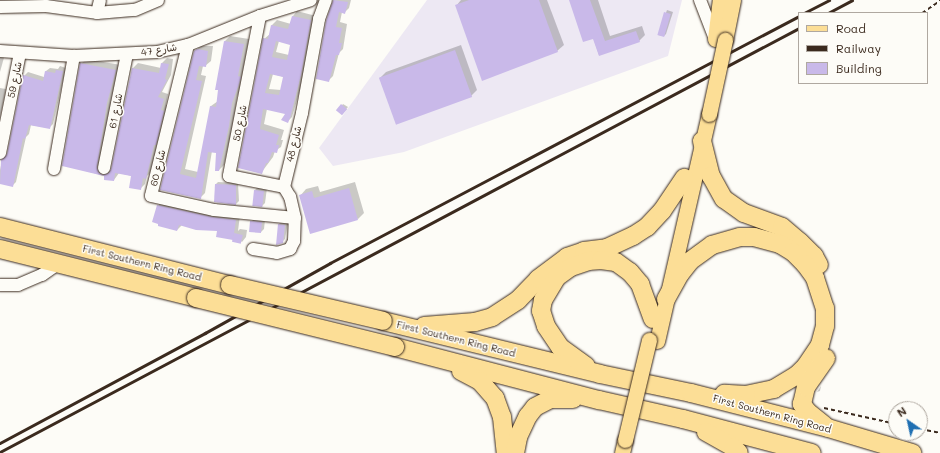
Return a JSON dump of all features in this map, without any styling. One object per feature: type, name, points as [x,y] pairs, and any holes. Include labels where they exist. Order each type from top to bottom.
[{"type":"highway","points":[[702,141],[711,176],[724,199],[744,213],[782,227],[814,256],[825,274],[832,296],[835,313],[834,334],[831,350],[806,387],[802,404],[807,411],[828,428]]},
{"type":"highway","points":[[413,328],[475,322],[492,317],[518,300],[538,278],[567,257],[584,251],[607,248],[633,236],[646,227],[662,211],[684,178]]},
{"type":"highway","name":"First Southern Ring Road","points":[[0,227],[230,285],[383,320],[600,374],[691,392],[828,428],[912,453]]},
{"type":"highway","points":[[666,299],[680,274],[690,261],[712,245],[725,240],[754,236],[780,244],[793,252],[805,264],[815,278],[825,308],[825,326],[820,345],[806,366],[788,382],[774,389],[746,395],[691,392]]},
{"type":"highway","points":[[0,249],[395,347],[599,400],[683,419],[812,453]]},
{"type":"highway","points":[[600,374],[585,366],[560,347],[546,326],[541,311],[543,300],[557,277],[571,268],[588,261],[601,260],[616,262],[630,272],[640,284],[653,319]]},
{"type":"highway","points":[[395,347],[470,375],[489,389],[500,408],[506,453]]},
{"type":"highway","points":[[515,453],[518,437],[525,421],[531,411],[540,404],[558,398],[599,400]]},
{"type":"highway","points":[[683,419],[733,447],[739,453]]},
{"type":"main road","points":[[720,0],[720,40]]},
{"type":"main road","points":[[653,340],[653,319],[684,178],[704,114],[720,40],[733,0]]},
{"type":"main road","points":[[628,447],[653,340],[666,299],[702,141],[704,114]]},
{"type":"street","points":[[97,13],[100,0]]},
{"type":"street","name":"شارع 47","points":[[0,51],[74,56],[157,52],[188,45],[260,16],[311,0]]},
{"type":"street","name":"شارع 48","points":[[284,187],[302,113],[319,19],[326,0]]},
{"type":"street","points":[[700,0],[720,40]]},
{"type":"street","points":[[0,7],[46,3],[97,13],[135,10],[153,1]]},
{"type":"street","name":"شارع 50","points":[[260,16],[230,176],[284,187]]},
{"type":"street","name":"شارع 60","points":[[188,45],[151,196],[214,210],[295,218]]},
{"type":"street","name":"شارع 59","points":[[0,153],[20,53]]},
{"type":"street","name":"شارع 61","points":[[104,168],[127,54]]},
{"type":"street","points":[[54,169],[74,56]]},
{"type":"street","points":[[253,249],[277,253],[290,249],[294,240],[295,218],[290,197],[284,187]]},
{"type":"street","points":[[0,285],[18,285],[42,275],[58,264]]},
{"type":"path","points":[[924,12],[940,1]]},
{"type":"path","points":[[823,407],[888,422]]},
{"type":"path","points":[[928,431],[940,433]]},
{"type":"shaded area","points":[[427,0],[682,0],[668,56],[404,152],[333,166],[319,148]]},
{"type":"building","points":[[333,0],[348,2],[345,14],[339,12],[336,27],[342,28],[339,43],[342,43],[339,55],[336,55],[329,82],[316,79],[326,21]]},
{"type":"building","points":[[469,0],[539,0],[558,52],[482,81],[455,5]]},
{"type":"building","points":[[569,0],[590,0],[605,41],[636,31],[640,42],[599,56],[593,39],[583,42]]},
{"type":"building","points":[[664,12],[671,14],[664,37],[657,35]]},
{"type":"building","points":[[292,16],[311,20],[301,75],[290,118],[288,123],[281,120],[285,114],[263,109],[260,129],[279,135],[276,145],[279,145],[277,153],[272,152],[262,174],[238,168],[263,38],[268,39],[271,25],[288,29]],"holes":[[[276,41],[290,45],[287,60],[272,57]],[[270,74],[283,77],[279,95],[265,93]]]},
{"type":"building","points":[[224,41],[244,44],[238,76],[241,77],[232,103],[229,126],[219,171],[215,171],[216,153],[208,152],[201,199],[160,190],[194,51],[197,49],[208,51],[206,67],[199,66],[196,80],[202,81],[180,174],[196,178],[210,106],[216,107],[218,90],[215,90]]},
{"type":"building","points":[[455,50],[472,97],[396,125],[379,78]]},
{"type":"building","points":[[80,63],[116,70],[107,103],[97,167],[99,173],[103,175],[109,173],[111,169],[132,68],[159,73],[161,63],[169,64],[165,79],[167,80],[158,97],[164,99],[161,110],[164,111],[156,145],[154,145],[146,179],[143,178],[141,190],[129,188],[131,176],[115,173],[114,181],[104,180],[104,176],[62,166]]},
{"type":"building","points":[[56,70],[63,71],[50,129],[29,125],[25,139],[23,138],[13,187],[0,184],[1,160],[7,154],[23,75],[43,81],[45,71],[55,73]]},
{"type":"building","points":[[341,104],[347,109],[342,115],[336,110]]},
{"type":"building","points":[[215,184],[236,185],[236,205],[214,202]]},
{"type":"building","points":[[349,188],[358,220],[310,234],[299,195],[312,191],[314,198]]},
{"type":"building","points":[[254,190],[264,191],[262,207],[252,206]]},
{"type":"building","points":[[157,205],[212,217],[236,220],[233,240],[216,237],[217,231],[196,230],[179,225],[177,231],[158,226],[158,224],[152,222]]},
{"type":"building","points":[[250,221],[262,222],[261,233],[249,232]]},
{"type":"building","points":[[278,224],[285,225],[283,243],[276,245]]},
{"type":"building","points":[[234,233],[243,235],[241,244],[232,242]]},
{"type":"railway","points":[[806,12],[829,0]]},
{"type":"railway","points":[[830,12],[852,0]]},
{"type":"railway","points":[[0,443],[205,333],[330,263],[798,17]]},
{"type":"railway","points":[[0,452],[798,29]]}]
